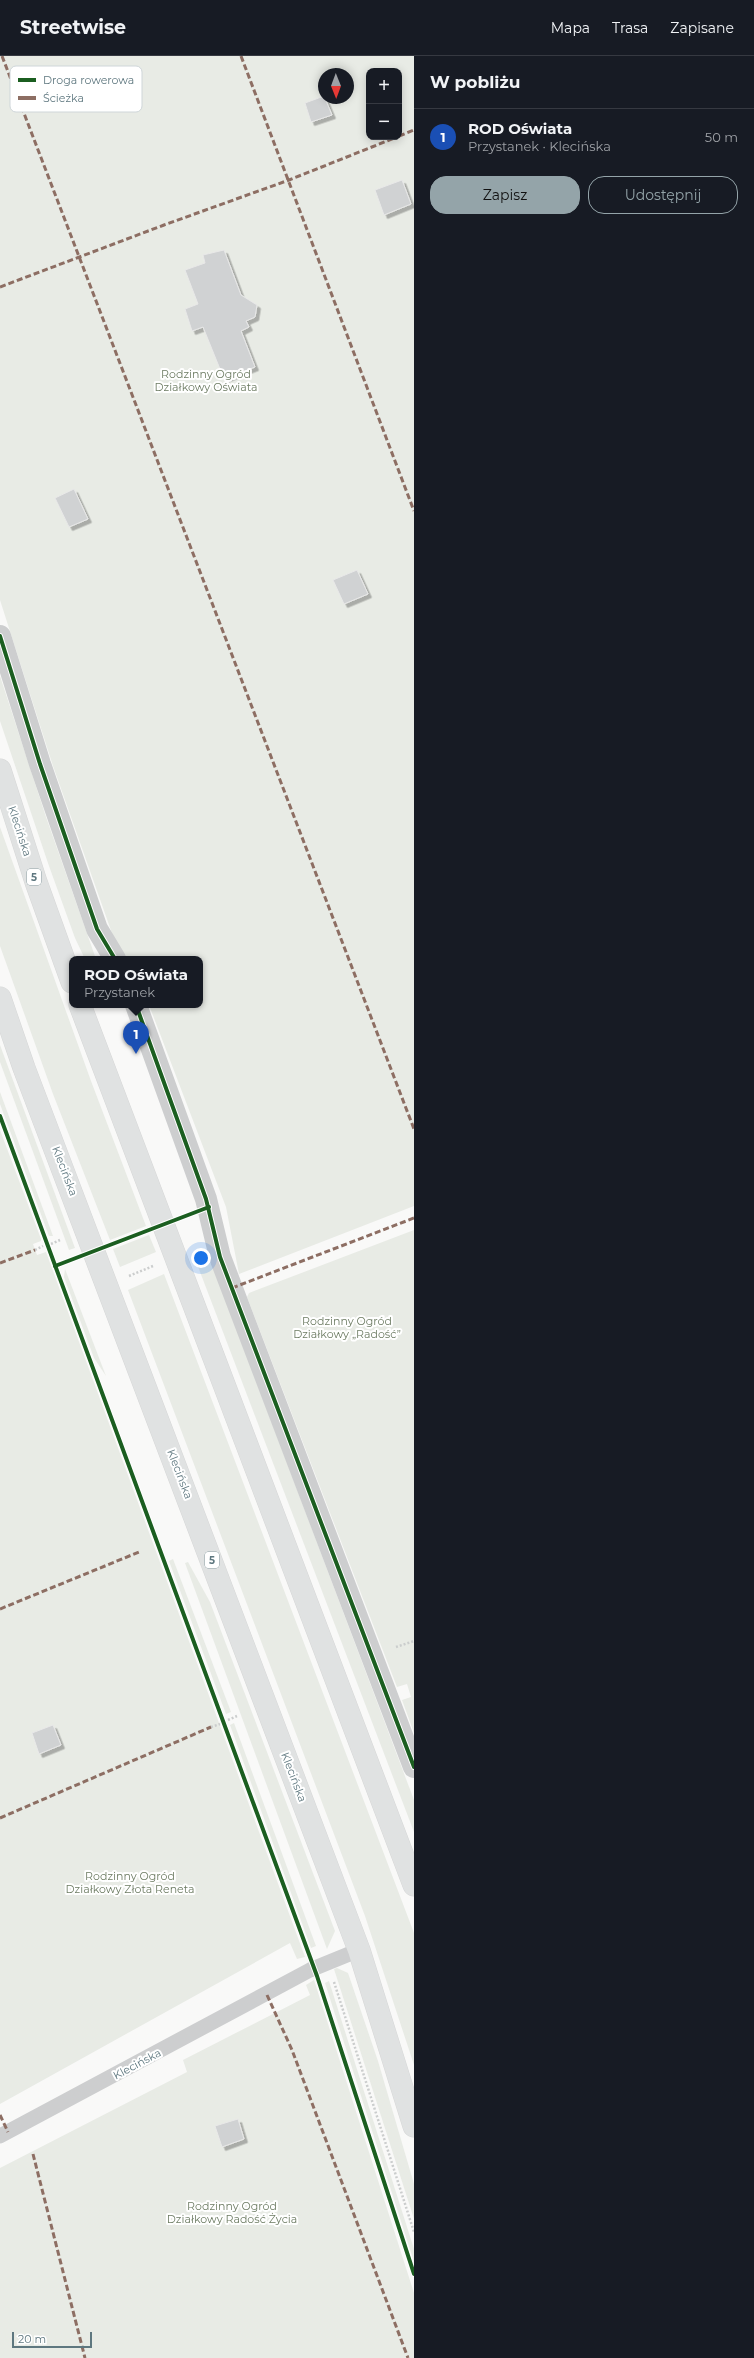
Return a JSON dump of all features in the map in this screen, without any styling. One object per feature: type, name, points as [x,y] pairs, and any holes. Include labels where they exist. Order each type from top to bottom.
[{"type":"main road","name":"Klecińska","points":[[0,770],[36,882],[69,974]]},
{"type":"main road","name":"Klecińska","points":[[0,998],[24,1068],[360,1950],[414,2126]]},
{"type":"main road","points":[[81,1008],[414,1885]]},
{"type":"street","points":[[0,636],[40,764],[97,929],[113,956]]},
{"type":"street","points":[[137,1008],[207,1203],[220,1258],[414,1767]]},
{"type":"lane","name":"Klecińska","points":[[0,2136],[314,1968],[360,1950]]},
{"type":"path","points":[[45,1238],[49,1249]]},
{"type":"path","points":[[52,1244],[60,1240]]},
{"type":"path","points":[[35,1250],[44,1246]]},
{"type":"path","points":[[127,1277],[156,1265]]},
{"type":"path","points":[[394,1648],[414,1641]]},
{"type":"path","points":[[228,1720],[237,1716]]},
{"type":"path","points":[[223,1718],[227,1729]]},
{"type":"path","points":[[211,1727],[220,1724]]},
{"type":"path","points":[[332,1977],[414,2232]]},
{"type":"green space","name":"Rodzinny Ogród Działkowy Oświata","points":[[0,56],[414,56],[414,1206],[239,1274],[226,1207],[150,1008],[203,1008],[203,956],[125,956],[114,939],[53,766],[0,600]]},
{"type":"green space","points":[[0,676],[46,817],[95,956],[84,956],[75,938],[0,721]]},
{"type":"green space","points":[[0,827],[91,1081],[146,1226],[110,1240],[53,1094],[0,946]]},
{"type":"green space","points":[[0,1045],[75,1248],[69,1250],[0,1062]]},
{"type":"green space","points":[[0,1092],[53,1236],[49,1236],[0,1104]]},
{"type":"green space","name":"Rodzinny Ogród Działkowy Złota Reneta","points":[[0,1130],[41,1239],[41,1241],[33,1244],[37,1255],[46,1252],[305,1957],[297,1959],[290,1943],[0,2104]]},
{"type":"green space","name":"Rodzinny Ogród Działkowy „Radość”","points":[[414,1230],[414,1733],[402,1700],[411,1697],[407,1684],[397,1687],[247,1297],[249,1293]]},
{"type":"green space","points":[[149,1235],[156,1252],[120,1267],[113,1249]]},
{"type":"green space","points":[[203,1260],[212,1264],[414,1800],[414,1832],[197,1264]]},
{"type":"green space","points":[[65,1269],[106,1376],[94,1358],[64,1277]]},
{"type":"green space","points":[[164,1274],[414,1933],[414,2065],[365,1916],[128,1290]]},
{"type":"green space","points":[[173,1559],[231,1712],[226,1714],[169,1561]]},
{"type":"green space","points":[[188,1562],[210,1602],[335,1931],[327,1949],[185,1563]]},
{"type":"green space","points":[[234,1723],[316,1946],[311,1948],[230,1725]]},
{"type":"green space","points":[[337,1968],[348,1973],[378,2061],[414,2184],[414,2219],[334,1969]]},
{"type":"green space","name":"Rodzinny Ogród Działkowy Radość Życia","points":[[314,1980],[414,2293],[414,2358],[0,2358],[0,2168],[187,2072],[183,2060],[310,1995],[306,1985]]},
{"type":"green space","points":[[329,1981],[414,2249],[414,2262],[325,1983]]},
{"type":"building","points":[[318,98],[318,104],[327,104],[332,115],[311,122],[305,103]]},
{"type":"building","points":[[402,180],[411,204],[384,215],[375,190]]},
{"type":"building","points":[[224,250],[241,295],[257,305],[255,317],[246,321],[249,327],[241,331],[255,367],[224,379],[203,327],[192,331],[185,309],[198,304],[185,270],[205,263],[203,255]]},
{"type":"building","points":[[74,489],[88,519],[69,527],[55,498]]},
{"type":"building","points":[[357,570],[368,594],[344,604],[333,580]]},
{"type":"building","points":[[53,1725],[61,1745],[39,1754],[32,1733]]},
{"type":"building","points":[[238,2119],[244,2139],[222,2147],[215,2126]]},
{"type":"marked path","points":[[2,56],[10,77]]},
{"type":"marked path","points":[[241,56],[414,511]]},
{"type":"marked path","points":[[24,112],[414,1129]]},
{"type":"marked path","points":[[402,135],[414,130]]},
{"type":"marked path","points":[[0,287],[164,225],[289,180],[389,140]]},
{"type":"marked path","points":[[232,1288],[414,1218]]},
{"type":"marked path","points":[[0,1263],[35,1250]]},
{"type":"marked path","points":[[0,1609],[139,1552]]},
{"type":"marked path","points":[[0,1818],[211,1727]]},
{"type":"marked path","points":[[267,1995],[292,2050],[408,2358]]},
{"type":"marked path","points":[[0,2115],[8,2132]]},
{"type":"marked path","points":[[33,2154],[85,2358]]},
{"type":"cycle path","points":[[0,636],[40,764],[97,929],[113,956]]},
{"type":"cycle path","points":[[137,1008],[206,1199],[220,1257],[414,1767]]},
{"type":"cycle path","points":[[0,1116],[317,1976],[414,2274]]},
{"type":"cycle path","points":[[55,1266],[209,1207]]},
{"type":"place","name":"ROD Oświata","points":[[136,1054]]}]
